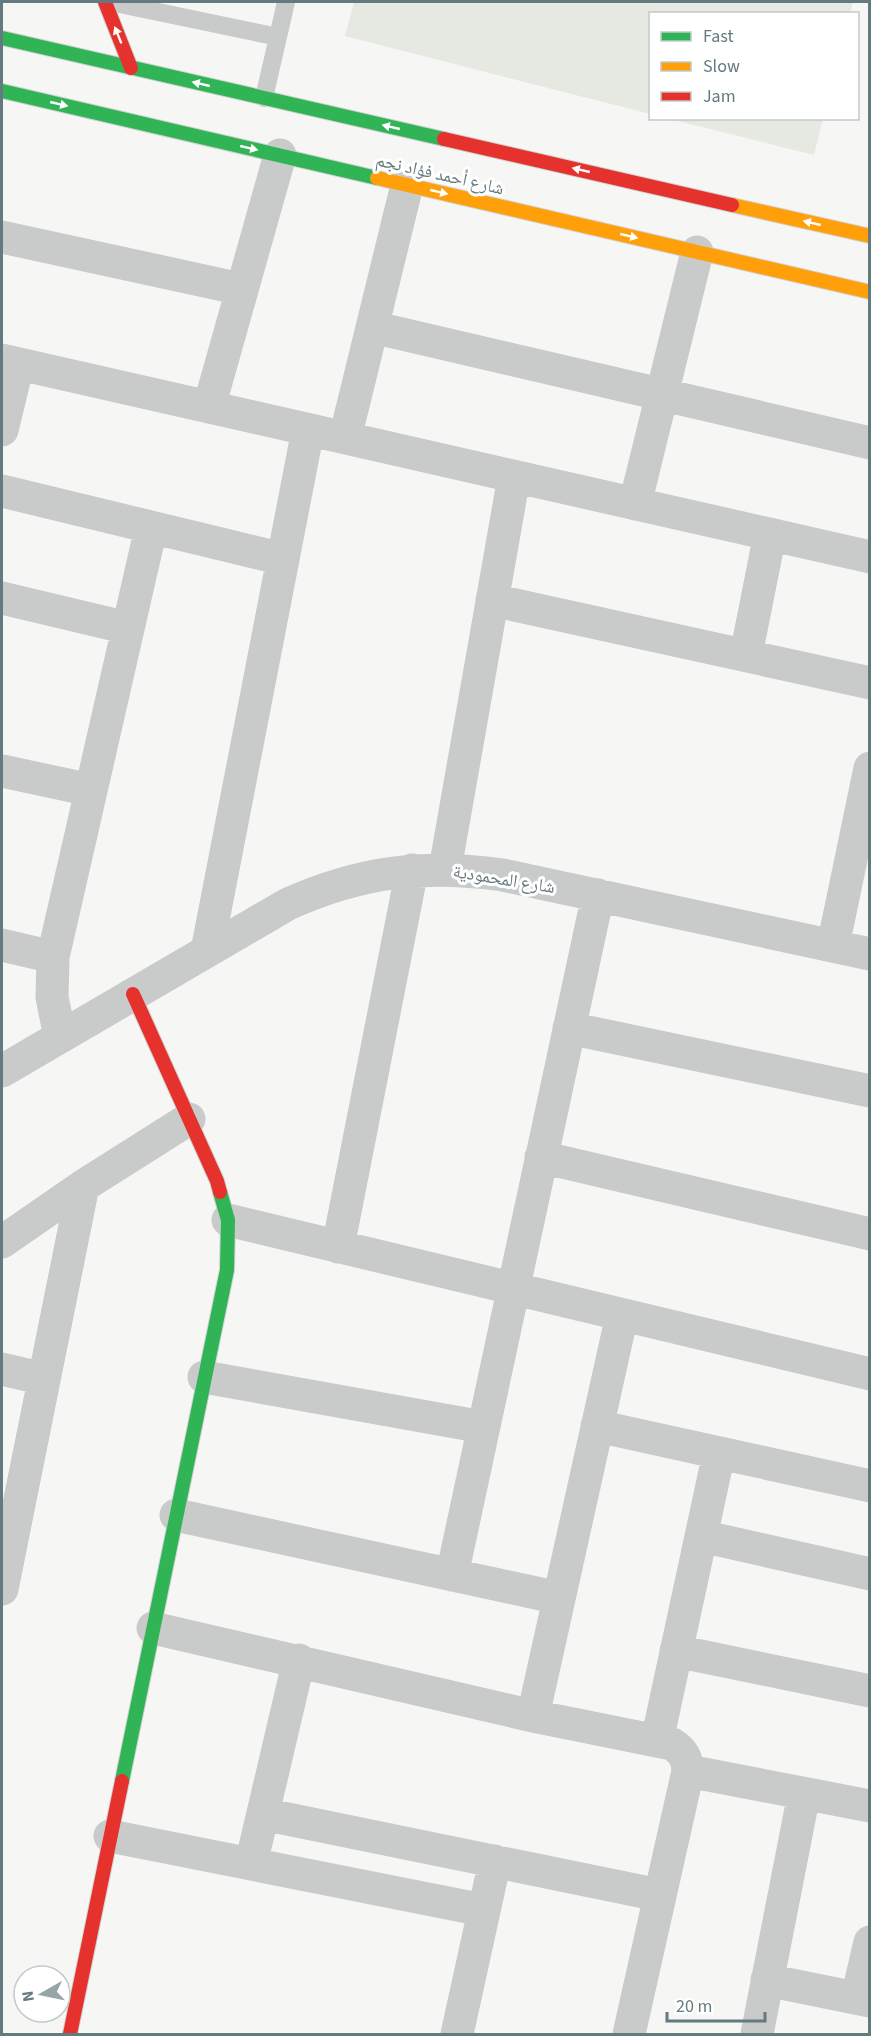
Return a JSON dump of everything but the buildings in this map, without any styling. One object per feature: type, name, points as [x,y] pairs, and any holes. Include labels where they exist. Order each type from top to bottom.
[{"type":"street","points":[[105,2],[131,68]]},
{"type":"street","name":"شارع أحمد فؤاد نجم","points":[[2,38],[870,236]]},
{"type":"street","name":"شارع أحمد فؤاد نجم","points":[[2,91],[870,291]]},
{"type":"street","points":[[209,407],[280,155]]},
{"type":"street","points":[[345,438],[407,185]]},
{"type":"street","points":[[2,237],[241,289]]},
{"type":"street","points":[[635,504],[697,252]]},
{"type":"street","points":[[372,327],[870,443]]},
{"type":"street","points":[[2,430],[10,362],[870,557]]},
{"type":"street","points":[[207,951],[308,430]]},
{"type":"street","points":[[445,869],[514,477]]},
{"type":"street","points":[[2,491],[284,559]]},
{"type":"street","points":[[60,1037],[52,997],[53,957],[151,528]]},
{"type":"street","points":[[746,656],[770,534]]},
{"type":"street","points":[[2,598],[128,628]]},
{"type":"street","points":[[492,600],[870,683]]},
{"type":"street","points":[[832,946],[870,768]]},
{"type":"street","points":[[2,771],[91,790]]},
{"type":"street","name":"شارع المحمودية","points":[[2,1071],[288,904],[318,891],[380,874],[445,869],[503,875],[870,954]]},
{"type":"street","points":[[338,1247],[412,870]]},
{"type":"street","points":[[452,1575],[598,895]]},
{"type":"street","points":[[2,945],[53,957]]},
{"type":"street","points":[[70,2034],[227,1270],[228,1220],[218,1181],[133,994]]},
{"type":"street","points":[[569,1028],[870,1091]]},
{"type":"street","points":[[2,1242],[83,1186],[189,1119]]},
{"type":"street","points":[[541,1157],[870,1234]]},
{"type":"street","points":[[2,1589],[6,1544],[44,1379],[83,1186]]},
{"type":"street","points":[[228,1220],[870,1374]]},
{"type":"street","points":[[533,1716],[622,1315]]},
{"type":"street","points":[[2,1369],[44,1379]]},
{"type":"street","points":[[204,1377],[483,1426]]},
{"type":"street","points":[[597,1426],[870,1486]]},
{"type":"street","points":[[657,1741],[719,1452]]},
{"type":"street","points":[[176,1515],[559,1598]]},
{"type":"street","points":[[701,1536],[870,1574]]},
{"type":"street","points":[[153,1628],[533,1716],[672,1744],[679,1749],[685,1755],[688,1772],[629,2034]]},
{"type":"street","points":[[676,1651],[870,1691]]},
{"type":"street","points":[[251,1864],[299,1660]]},
{"type":"street","points":[[688,1772],[870,1806]]},
{"type":"street","points":[[757,2034],[804,1794]]},
{"type":"street","points":[[263,1814],[659,1895]]},
{"type":"street","points":[[110,1836],[483,1910]]},
{"type":"street","points":[[457,2034],[495,1861]]},
{"type":"street","points":[[767,1980],[863,2000],[870,1942]]},
{"type":"lane","points":[[110,2],[278,37]]},
{"type":"lane","points":[[264,98],[286,2]]},
{"type":"shaded area","points":[[354,2],[853,2],[850,12],[649,12],[649,114],[345,36]]},
{"type":"shaded area","points":[[674,120],[823,120],[814,155]]},
{"type":"traffic: fast","points":[[2,38],[444,139]]},
{"type":"traffic: fast","points":[[2,91],[377,178]]},
{"type":"traffic: fast","points":[[122,1781],[227,1270],[228,1220],[220,1192]]},
{"type":"traffic: slow","points":[[377,178],[870,292]]},
{"type":"traffic: slow","points":[[732,205],[870,236]]},
{"type":"traffic: jam","points":[[105,2],[131,68]]},
{"type":"traffic: jam","points":[[444,139],[732,205]]},
{"type":"traffic: jam","points":[[133,994],[220,1192]]},
{"type":"traffic: jam","points":[[70,2034],[122,1781]]}]
